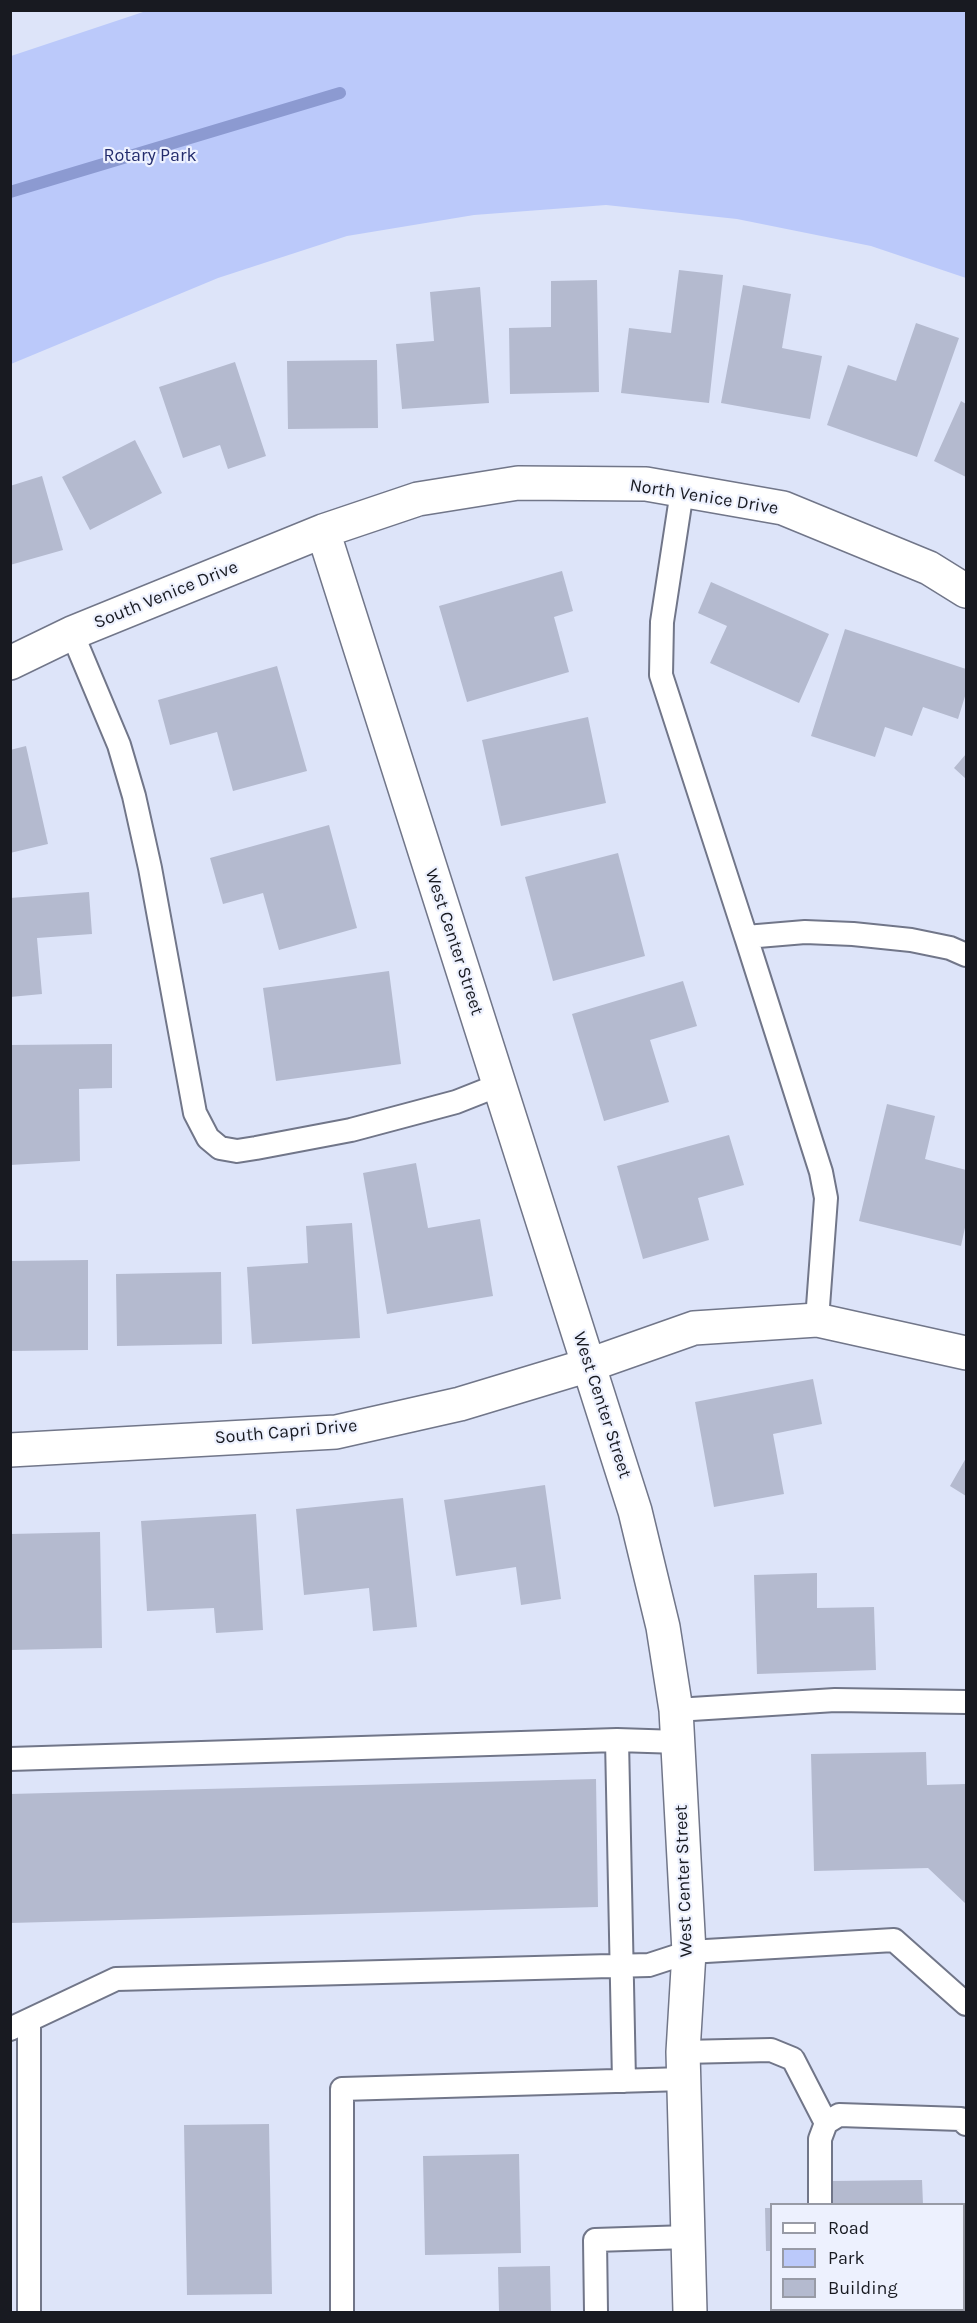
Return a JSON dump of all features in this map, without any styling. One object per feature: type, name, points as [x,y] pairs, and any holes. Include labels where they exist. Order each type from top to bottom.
[{"type":"street","name":"North Venice Drive","points":[[323,531],[418,500],[518,483],[646,484],[783,508],[929,568],[966,591]]},
{"type":"street","name":"South Venice Drive","points":[[10,663],[72,633],[323,531]]},
{"type":"street","name":"West Center Street","points":[[323,531],[635,1511],[663,1627],[679,1742],[688,1952],[684,2066],[690,2313]]},
{"type":"street","name":"South Capri Drive","points":[[10,1450],[336,1432],[460,1404],[589,1365],[694,1328],[818,1320],[966,1353]]},
{"type":"lane","points":[[682,491],[662,622],[661,675],[823,1181],[826,1198],[818,1320]]},
{"type":"lane","points":[[72,633],[119,745],[134,796],[150,868],[195,1113],[208,1138],[220,1148],[237,1151],[256,1148],[351,1130],[456,1102],[499,1085]]},
{"type":"lane","points":[[746,937],[805,932],[853,934],[911,940],[950,948],[966,955]]},
{"type":"lane","points":[[676,1710],[835,1700],[966,1702]]},
{"type":"lane","points":[[10,1759],[617,1740],[679,1742]]},
{"type":"lane","points":[[617,1740],[624,2081]]},
{"type":"lane","points":[[29,2313],[20,2025],[116,1979],[649,1965],[688,1952],[894,1940],[966,2004]]},
{"type":"lane","points":[[342,2313],[342,2089],[624,2081],[684,2066],[771,2050],[794,2059],[826,2123]]},
{"type":"lane","points":[[820,2203],[820,2139],[826,2123],[839,2115],[961,2120],[966,2124]]},
{"type":"lane","points":[[596,2313],[595,2240],[688,2237]]},
{"type":"green space","name":"Rotary Park","points":[[146,11],[966,11],[966,278],[871,246],[737,219],[606,205],[474,215],[347,236],[218,278],[11,364],[11,56]]},
{"type":"building","points":[[679,270],[723,275],[709,403],[621,393],[629,328],[671,333]]},
{"type":"building","points":[[597,280],[599,392],[510,394],[509,328],[551,327],[551,281]]},
{"type":"building","points":[[743,285],[791,294],[782,348],[822,356],[810,419],[721,403]]},
{"type":"building","points":[[480,287],[489,403],[402,409],[396,344],[434,341],[430,292]]},
{"type":"building","points":[[916,323],[959,338],[917,457],[827,425],[848,365],[896,381]]},
{"type":"building","points":[[377,360],[378,428],[288,429],[287,361]]},
{"type":"building","points":[[235,362],[266,456],[228,469],[220,445],[183,458],[159,387]]},
{"type":"building","points":[[961,401],[966,404],[966,477],[934,461]]},
{"type":"building","points":[[135,440],[162,493],[90,530],[62,477]]},
{"type":"building","points":[[42,476],[63,550],[10,565],[10,486]]},
{"type":"building","points":[[562,571],[573,611],[554,617],[569,672],[467,702],[439,606]]},
{"type":"building","points":[[711,582],[829,634],[799,703],[710,663],[727,626],[698,613]]},
{"type":"building","points":[[845,629],[966,669],[966,693],[958,719],[923,707],[912,736],[885,727],[875,757],[811,736]]},
{"type":"building","points":[[277,666],[307,771],[233,791],[217,732],[170,745],[158,700]]},
{"type":"building","points":[[588,717],[606,803],[501,826],[482,740]]},
{"type":"building","points":[[26,746],[48,844],[10,853],[10,750]]},
{"type":"building","points":[[966,754],[966,779],[954,768]]},
{"type":"building","points":[[329,825],[357,928],[279,950],[263,893],[223,904],[210,858]]},
{"type":"building","points":[[618,853],[645,956],[553,981],[525,877]]},
{"type":"building","points":[[89,892],[92,934],[37,938],[42,994],[10,997],[10,898]]},
{"type":"building","points":[[389,971],[401,1064],[276,1081],[263,988]]},
{"type":"building","points":[[683,981],[697,1026],[650,1040],[669,1102],[604,1121],[572,1014]]},
{"type":"building","points":[[112,1044],[112,1088],[79,1089],[80,1161],[10,1165],[10,1045]]},
{"type":"building","points":[[887,1104],[935,1116],[925,1159],[966,1170],[966,1223],[961,1246],[859,1221]]},
{"type":"building","points":[[729,1135],[744,1185],[698,1198],[709,1240],[643,1259],[617,1166]]},
{"type":"building","points":[[416,1163],[428,1228],[480,1219],[493,1296],[387,1314],[363,1173]]},
{"type":"building","points":[[352,1223],[360,1338],[252,1344],[247,1267],[308,1263],[306,1226]]},
{"type":"building","points":[[88,1260],[88,1350],[10,1351],[10,1261]]},
{"type":"building","points":[[221,1272],[222,1344],[117,1346],[116,1274]]},
{"type":"building","points":[[813,1379],[822,1424],[773,1434],[784,1494],[714,1507],[695,1402]]},
{"type":"building","points":[[966,1458],[966,1496],[950,1486]]},
{"type":"building","points":[[545,1485],[561,1599],[521,1605],[516,1567],[456,1576],[444,1500]]},
{"type":"building","points":[[403,1498],[417,1627],[373,1631],[369,1588],[304,1595],[296,1509]]},
{"type":"building","points":[[256,1514],[263,1630],[216,1633],[214,1608],[147,1611],[141,1521]]},
{"type":"building","points":[[100,1532],[102,1648],[10,1650],[10,1534]]},
{"type":"building","points":[[817,1573],[817,1608],[874,1607],[876,1670],[757,1674],[754,1575]]},
{"type":"building","points":[[926,1752],[927,1785],[966,1784],[966,1904],[928,1868],[814,1871],[811,1754]]},
{"type":"building","points":[[596,1779],[598,1907],[10,1923],[10,1794]]},
{"type":"building","points":[[269,2124],[272,2294],[187,2295],[184,2125]]},
{"type":"building","points":[[519,2154],[521,2253],[425,2255],[423,2156]]},
{"type":"building","points":[[922,2180],[923,2203],[830,2203],[830,2181]]},
{"type":"building","points":[[765,2208],[770,2208],[770,2251],[766,2251]]},
{"type":"building","points":[[550,2266],[551,2312],[499,2312],[498,2267]]},
{"type":"waterway","points":[[10,192],[340,93]]}]
